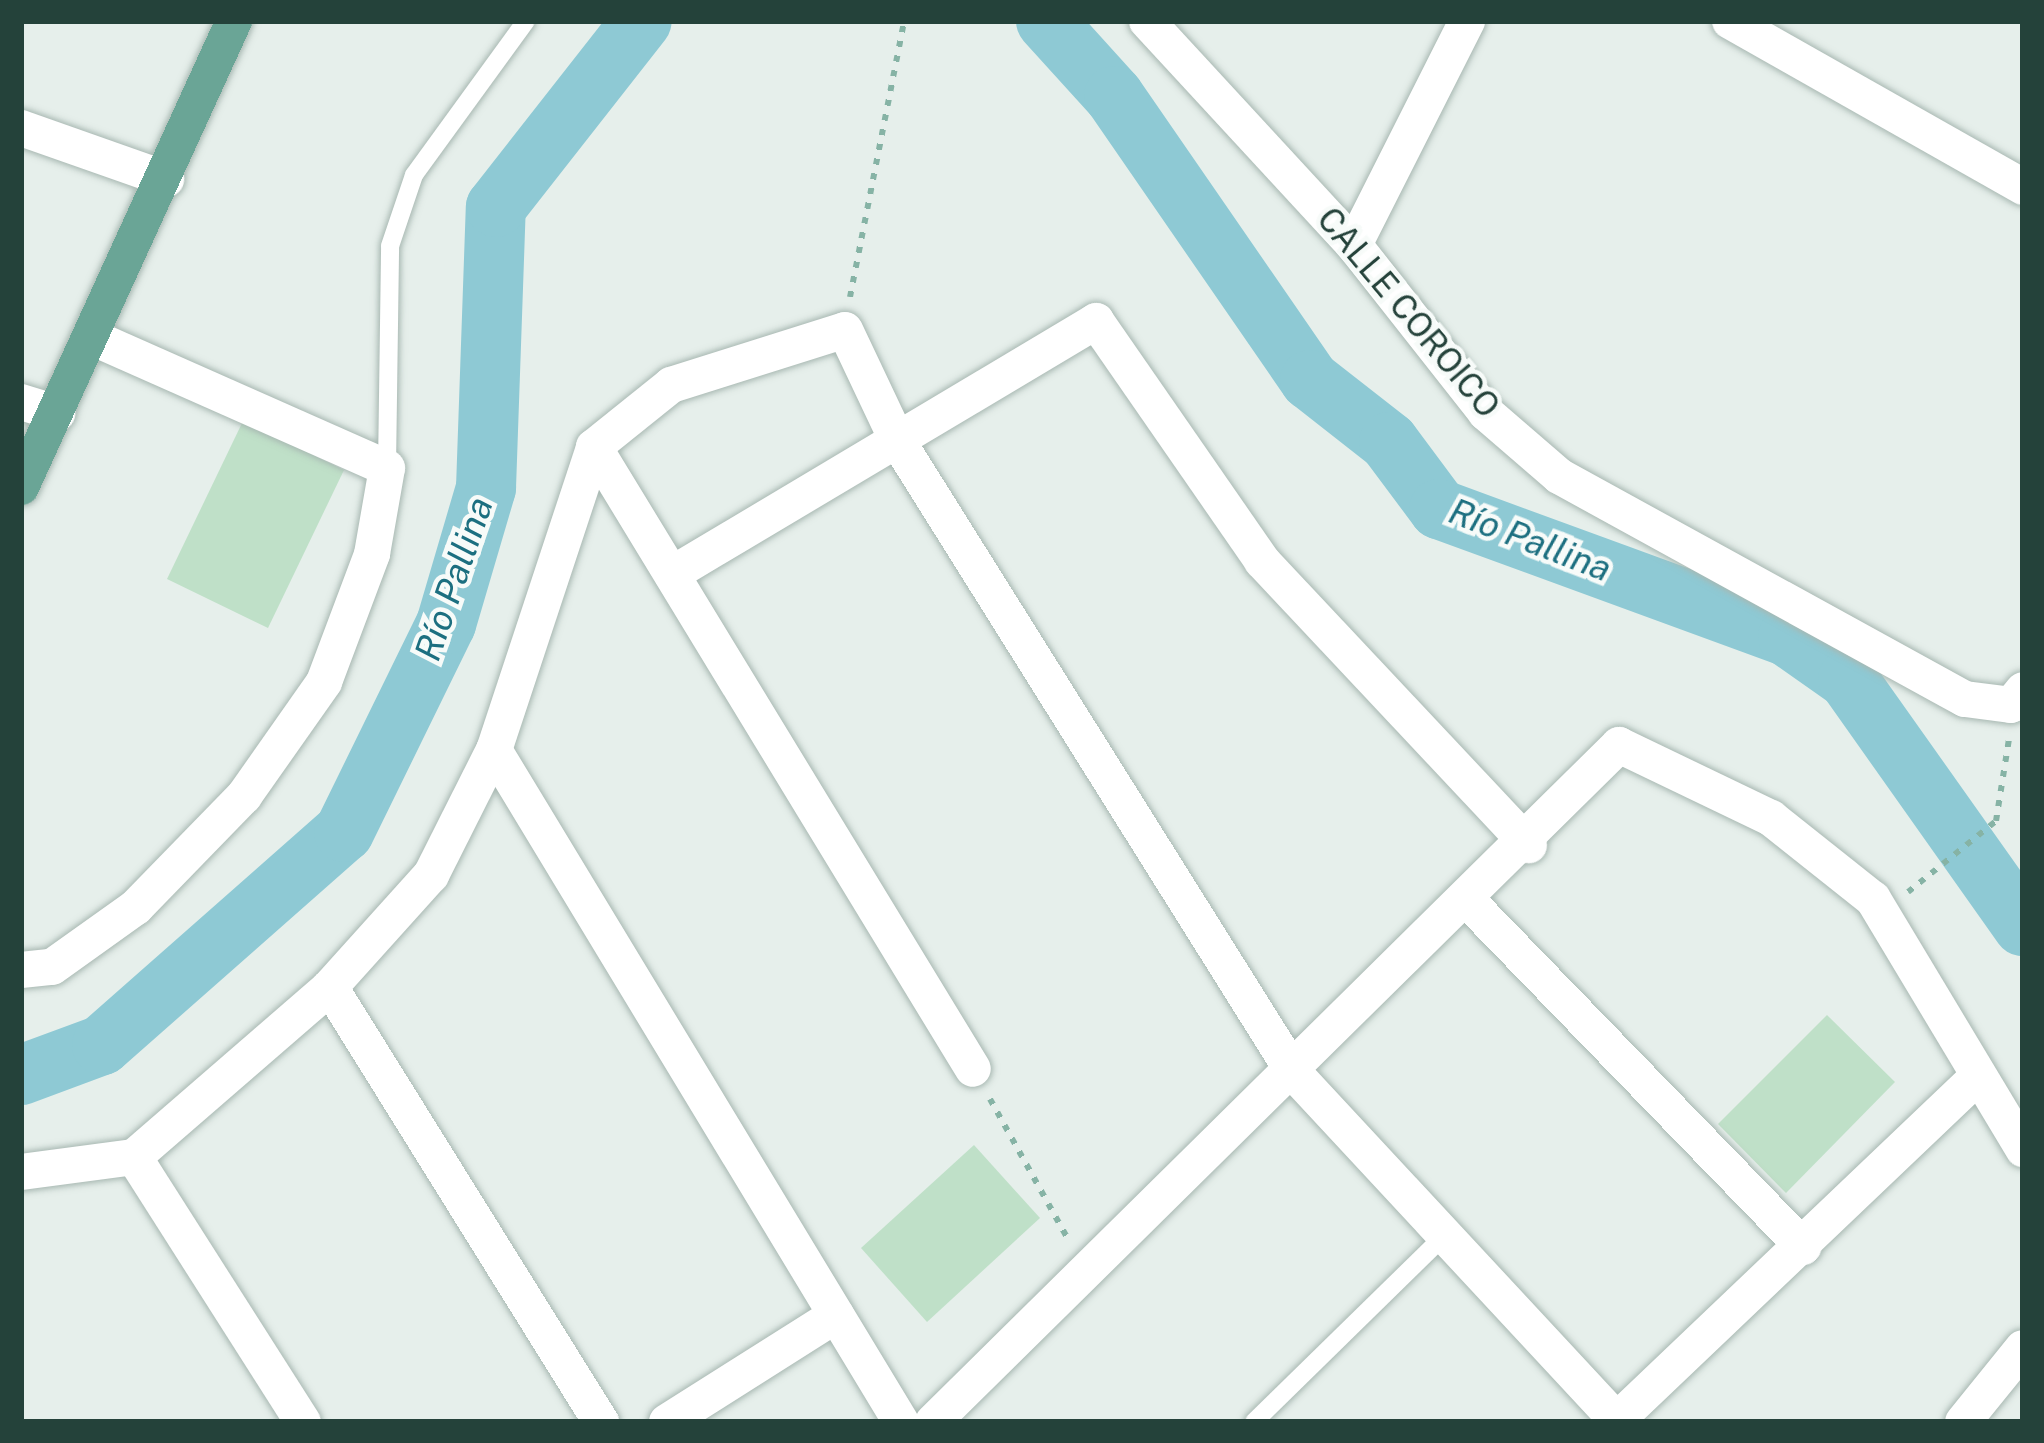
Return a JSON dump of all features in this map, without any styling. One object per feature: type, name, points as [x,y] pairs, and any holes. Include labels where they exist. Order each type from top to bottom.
[{"type":"main road","points":[[21,487],[166,179],[234,21]]},
{"type":"street","name":"CALLE COROICO","points":[[1147,21],[1354,245],[1486,412],[1559,476],[1965,699],[2017,698]]},
{"type":"street","points":[[1354,245],[1467,21]]},
{"type":"street","points":[[1730,21],[2023,187]]},
{"type":"street","points":[[21,128],[166,179]]},
{"type":"street","points":[[672,574],[1096,321],[1262,561],[1529,845]]},
{"type":"street","points":[[21,1172],[134,1156],[330,987],[431,875],[494,751],[594,447],[671,385],[845,330],[897,440],[1294,1073],[1616,1421],[1973,1081]]},
{"type":"street","points":[[21,970],[52,967],[136,907],[244,796],[325,682],[373,554],[387,467],[91,337]]},
{"type":"street","points":[[21,402],[57,413]]},
{"type":"street","points":[[594,447],[973,1070]]},
{"type":"street","points":[[933,1422],[1529,845],[1619,745],[1771,818],[1873,899],[1973,1081],[2023,1149]]},
{"type":"street","points":[[494,751],[901,1422]]},
{"type":"street","points":[[1470,903],[1803,1247]]},
{"type":"street","points":[[330,987],[601,1422]]},
{"type":"street","points":[[134,1156],[303,1422]]},
{"type":"street","points":[[667,1422],[836,1315]]},
{"type":"street","points":[[1963,1422],[2023,1348]]},
{"type":"lane","points":[[387,467],[390,246],[414,176],[526,21]]},
{"type":"lane","points":[[1254,1422],[1445,1235]]},
{"type":"path","points":[[845,330],[890,56],[904,21]]},
{"type":"path","points":[[1899,899],[1996,821],[2017,698]]},
{"type":"path","points":[[973,1070],[1087,1274]]},
{"type":"green space","points":[[243,421],[344,470],[268,628],[167,579]]},
{"type":"green space","points":[[1827,1015],[1895,1082],[1786,1193],[1718,1124]]},
{"type":"green space","points":[[974,1145],[1040,1218],[927,1322],[861,1248]]},
{"type":"waterway","name":"Río Pallina","points":[[21,1075],[102,1045],[344,832],[446,624],[486,488],[496,207],[642,21]]},
{"type":"waterway","name":"Río Pallina","points":[[1046,21],[1114,96],[1310,380],[1389,442],[1439,509],[1788,637],[1848,679],[2023,926]]}]
